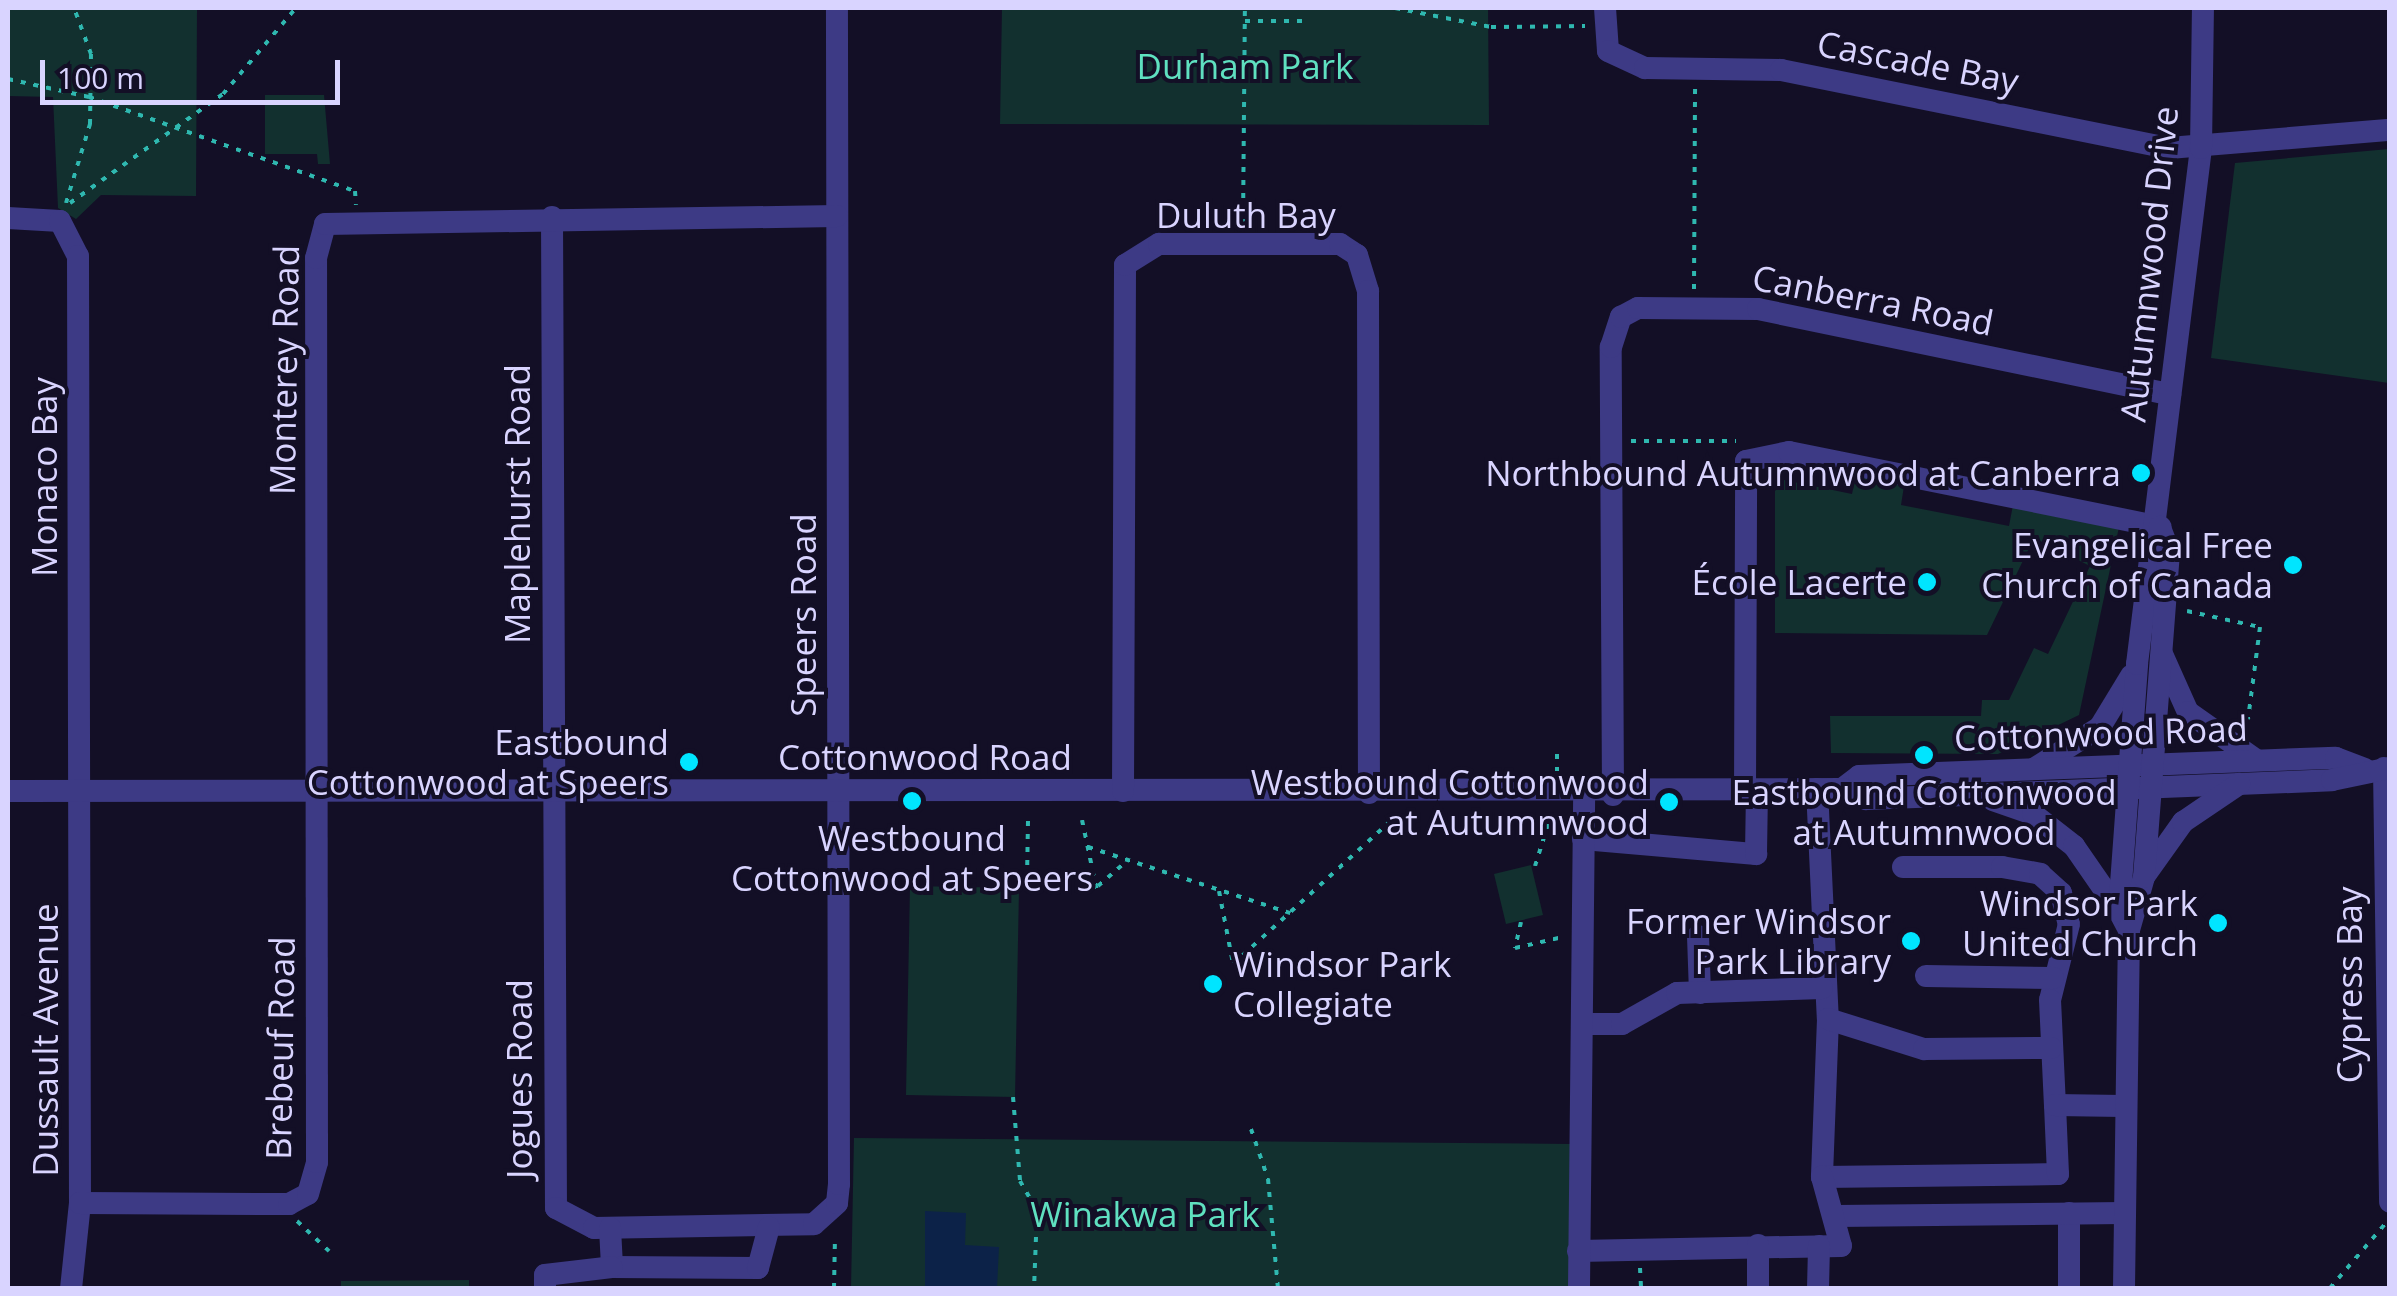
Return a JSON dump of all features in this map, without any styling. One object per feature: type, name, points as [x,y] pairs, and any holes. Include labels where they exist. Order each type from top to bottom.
[{"type":"street","name":"Speers Road","points":[[826,1218],[839,1184],[836,8]]},
{"type":"street","name":"Autumnwood Drive","points":[[2124,921],[2144,877],[2137,664],[2149,547],[2160,527],[2170,394],[2201,148],[2203,8]]},
{"type":"street","name":"Cascade Bay","points":[[1605,17],[1620,64],[1780,70],[2201,148],[2390,130]]},
{"type":"street","points":[[8,218],[63,214]]},
{"type":"street","name":"Monaco Bay","points":[[63,214],[78,256],[80,792]]},
{"type":"street","name":"Monterey Road","points":[[316,792],[316,238],[325,224],[356,217],[836,216]]},
{"type":"street","name":"Maplehurst Road","points":[[552,217],[553,792]]},
{"type":"street","name":"Duluth Bay","points":[[1123,790],[1125,265],[1159,244],[1340,244],[1366,272],[1369,793]]},
{"type":"street","name":"Canberra Road","points":[[1612,794],[1614,329],[1638,308],[1758,309],[2170,394]]},
{"type":"street","points":[[1583,840],[1756,854],[1742,476],[1757,454],[1789,452],[2160,527]]},
{"type":"street","name":"Autumnwood Drive","points":[[2124,1288],[2124,921],[2161,652],[2169,551],[2160,527]]},
{"type":"street","points":[[2161,652],[2188,712],[2214,739],[2260,762]]},
{"type":"street","points":[[2028,772],[2097,730],[2137,664]]},
{"type":"street","name":"Cottonwood Road","points":[[8,791],[1123,790],[1612,794],[1842,788],[1866,799],[1980,795],[2260,762],[2336,758],[2380,768]]},
{"type":"street","name":"Cottonwood Road","points":[[1842,788],[1859,776],[2028,772],[2238,784],[2332,780],[2380,768]]},
{"type":"street","name":"Cypress Bay","points":[[2380,768],[2390,1202]]},
{"type":"street","points":[[2144,877],[2183,822],[2238,784]]},
{"type":"street","points":[[1578,1251],[1841,1246],[1836,1216],[1822,1177],[1828,1019],[1822,988],[1817,789]]},
{"type":"street","name":"Dussault Avenue","points":[[71,1288],[80,1203],[80,792]]},
{"type":"street","name":"Brebeuf Road","points":[[80,1203],[279,1204],[308,1194],[317,1162],[316,792]]},
{"type":"street","name":"Jogues Road","points":[[553,792],[556,1208],[572,1223],[610,1228],[769,1227],[826,1218]]},
{"type":"street","points":[[1579,1288],[1584,794]]},
{"type":"street","points":[[1980,795],[2058,832],[2124,921]]},
{"type":"street","points":[[1822,1177],[2058,1174],[2051,1048],[2053,978],[2069,924],[2061,893],[2040,874],[1903,867]]},
{"type":"street","points":[[1698,936],[1700,993]]},
{"type":"street","points":[[1926,976],[2053,978]]},
{"type":"street","points":[[1584,1024],[1622,1024],[1676,993],[1822,988]]},
{"type":"street","points":[[1828,1019],[1924,1048],[2051,1048]]},
{"type":"street","points":[[2055,1105],[2123,1106]]},
{"type":"street","points":[[1836,1216],[2124,1213]]},
{"type":"street","points":[[2068,1214],[2069,1288]]},
{"type":"street","points":[[545,1288],[545,1274],[612,1267],[714,1278],[758,1268],[769,1227]]},
{"type":"street","points":[[610,1228],[612,1267]]},
{"type":"street","points":[[1758,1245],[1758,1288]]},
{"type":"street","points":[[1818,1288],[1820,1246]]},
{"type":"path","points":[[63,214],[89,97],[91,54],[74,8]]},
{"type":"path","points":[[63,214],[224,94],[296,8]]},
{"type":"path","points":[[1243,244],[1245,8]]},
{"type":"path","points":[[1395,8],[1491,27],[1605,17]]},
{"type":"path","points":[[1245,21],[1306,21]]},
{"type":"path","points":[[1694,307],[1695,69]]},
{"type":"path","points":[[8,79],[89,97],[355,190],[356,217]]},
{"type":"path","points":[[1611,441],[1736,441],[1757,454]]},
{"type":"path","points":[[2182,610],[2260,627],[2248,719]]},
{"type":"path","points":[[1557,754],[1557,771]]},
{"type":"path","points":[[1535,866],[1550,818]]},
{"type":"path","points":[[1027,878],[1028,820]]},
{"type":"path","points":[[1082,820],[1097,889],[1128,860]]},
{"type":"path","points":[[1219,891],[1233,964],[1392,820]]},
{"type":"path","points":[[1088,847],[1290,913]]},
{"type":"path","points":[[1521,922],[1516,948],[1582,933]]},
{"type":"path","points":[[1014,1098],[1020,1182],[1038,1212],[1034,1288]]},
{"type":"path","points":[[1251,1129],[1268,1179],[1278,1288]]},
{"type":"path","points":[[279,1204],[329,1251]]},
{"type":"path","points":[[826,1218],[834,1288]]},
{"type":"path","points":[[2330,1288],[2390,1219]]},
{"type":"green space","points":[[8,8],[197,8],[196,196],[101,195],[76,219],[58,208],[53,97],[8,96]]},
{"type":"green space","name":"Durham Park","points":[[1002,8],[1488,8],[1489,125],[1000,124]]},
{"type":"green space","points":[[265,95],[324,95],[330,164],[318,164],[317,154],[265,154]]},
{"type":"green space","points":[[2389,149],[2389,383],[2211,358],[2235,163]]},
{"type":"green space","points":[[1856,475],[1904,486],[1901,505],[2009,526],[2013,505],[2119,527],[2079,715],[1998,754],[1831,753],[1830,716],[1981,716],[1982,700],[2009,700],[2034,648],[2048,654],[2090,566],[2034,538],[1987,635],[1775,633],[1775,491],[1784,480],[1852,494]]},
{"type":"green space","points":[[1531,865],[1543,915],[1506,924],[1494,874]]},
{"type":"green space","points":[[910,886],[1019,888],[1015,1097],[906,1095]]},
{"type":"green space","name":"Winakwa Park","points":[[854,1138],[1571,1144],[1569,1288],[851,1288]]},
{"type":"green space","points":[[469,1280],[469,1288],[341,1288],[341,1281]]},
{"type":"water","points":[[925,1211],[966,1213],[965,1245],[999,1247],[997,1288],[925,1288]]},
{"type":"place","name":"Northbound Autumnwood at Canberra","points":[[2141,473]]},
{"type":"place","name":"Evangelical Free Church of Canada","points":[[2293,565]]},
{"type":"place","name":"École Lacerte","points":[[1927,582]]},
{"type":"place","name":"Eastbound Cottonwood at Autumnwood","points":[[1924,755]]},
{"type":"place","name":"Eastbound Cottonwood at Speers","points":[[689,762]]},
{"type":"place","name":"Westbound Cottonwood at Speers","points":[[912,801]]},
{"type":"place","name":"Westbound Cottonwood at Autumnwood","points":[[1669,802]]},
{"type":"place","name":"Windsor Park United Church","points":[[2218,923]]},
{"type":"place","name":"Former Windsor Park Library","points":[[1911,941]]},
{"type":"place","name":"Windsor Park Collegiate","points":[[1213,984]]}]
